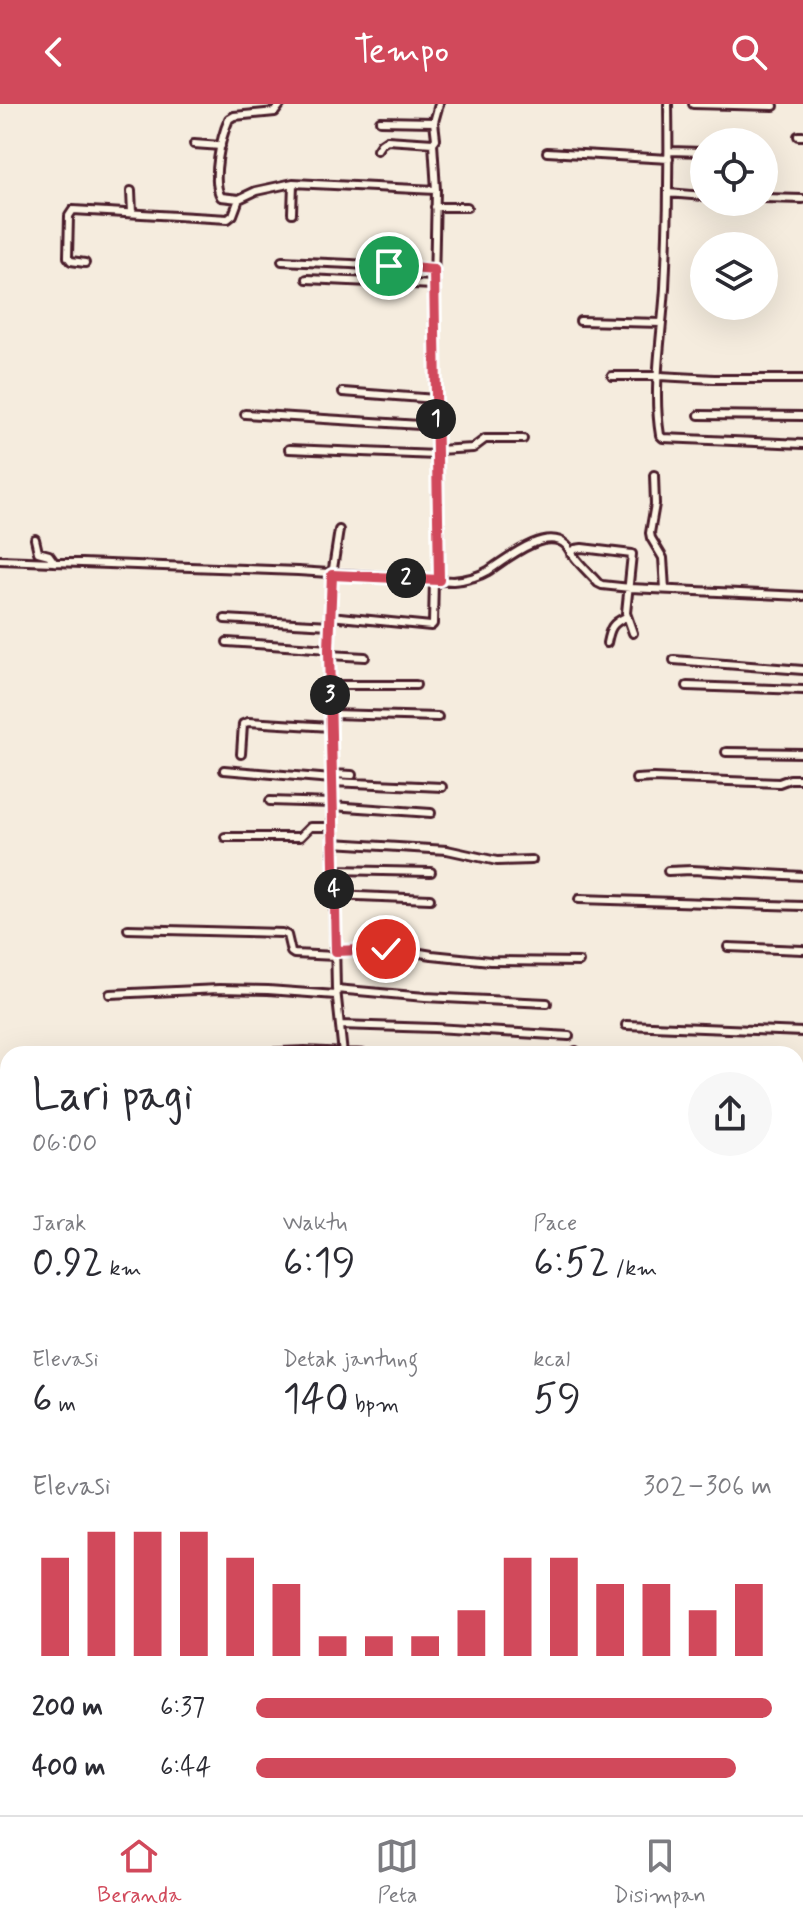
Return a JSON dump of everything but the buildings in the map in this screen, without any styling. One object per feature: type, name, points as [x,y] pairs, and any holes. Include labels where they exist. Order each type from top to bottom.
[{"type":"street","points":[[281,104],[275,112],[231,117],[226,124],[217,169],[218,192],[225,199],[239,199],[256,191],[293,183],[436,190]]},
{"type":"street","points":[[330,616],[433,624],[437,453],[433,143],[439,104]]},
{"type":"street","points":[[668,104],[668,193],[657,403],[661,437],[803,444]]},
{"type":"street","points":[[693,104],[774,106]]},
{"type":"street","points":[[380,121],[434,122]]},
{"type":"street","points":[[377,150],[387,140],[433,143]]},
{"type":"street","points":[[194,144],[221,146]]},
{"type":"street","points":[[547,152],[690,153]]},
{"type":"street","points":[[292,213],[293,183]]},
{"type":"street","points":[[131,191],[132,213]]},
{"type":"street","points":[[668,193],[690,195]]},
{"type":"street","points":[[778,198],[803,199]]},
{"type":"street","points":[[85,263],[71,261],[68,257],[71,211],[228,219],[233,215],[239,199]]},
{"type":"street","points":[[435,207],[467,207]]},
{"type":"street","points":[[282,261],[434,270]]},
{"type":"street","points":[[307,279],[434,285]]},
{"type":"street","points":[[580,321],[662,323]]},
{"type":"street","points":[[612,376],[803,379]]},
{"type":"street","points":[[343,392],[436,399]]},
{"type":"street","points":[[245,414],[436,426]]},
{"type":"street","points":[[699,415],[803,416]]},
{"type":"street","points":[[289,449],[437,453],[473,448],[485,439],[523,439]]},
{"type":"street","points":[[654,475],[655,504],[650,533],[663,558],[665,589]]},
{"type":"street","points":[[339,530],[332,575],[329,652],[336,992],[342,1046]]},
{"type":"street","points":[[35,539],[38,552],[49,555],[54,562]]},
{"type":"street","points":[[0,560],[298,571],[461,581],[487,572],[531,543],[557,541],[567,546],[598,583],[630,588],[803,596]]},
{"type":"street","points":[[571,554],[575,549],[582,548],[631,553],[626,617],[633,633]]},
{"type":"street","points":[[607,643],[610,627],[626,617]]},
{"type":"street","points":[[225,619],[330,625]]},
{"type":"street","points":[[227,642],[365,657]]},
{"type":"street","points":[[674,660],[803,670]]},
{"type":"street","points":[[330,685],[416,685]]},
{"type":"street","points":[[687,686],[803,690]]},
{"type":"street","points":[[331,714],[438,717]]},
{"type":"street","points":[[241,754],[243,724],[248,722],[331,727]]},
{"type":"street","points":[[726,752],[803,753]]},
{"type":"street","points":[[224,770],[442,787]]},
{"type":"street","points":[[332,778],[352,775]]},
{"type":"street","points":[[636,779],[779,783],[803,779]]},
{"type":"street","points":[[270,801],[431,813]]},
{"type":"street","points":[[225,837],[300,837],[310,827],[333,827]]},
{"type":"street","points":[[333,843],[444,850],[497,861],[532,860]]},
{"type":"street","points":[[334,870],[431,872]]},
{"type":"street","points":[[668,871],[803,876]]},
{"type":"street","points":[[334,895],[430,899]]},
{"type":"street","points":[[579,899],[803,906]]},
{"type":"street","points":[[128,929],[282,933],[287,935],[294,954],[397,949],[490,961],[579,962]]},
{"type":"street","points":[[728,947],[803,950]]},
{"type":"street","points":[[110,994],[268,990],[547,1003]]},
{"type":"street","points":[[340,1025],[569,1036]]},
{"type":"street","points":[[626,1025],[803,1032]]},
{"type":"route","points":[[386,949],[336,951],[329,649],[332,575],[439,580],[434,270],[389,266]]}]
